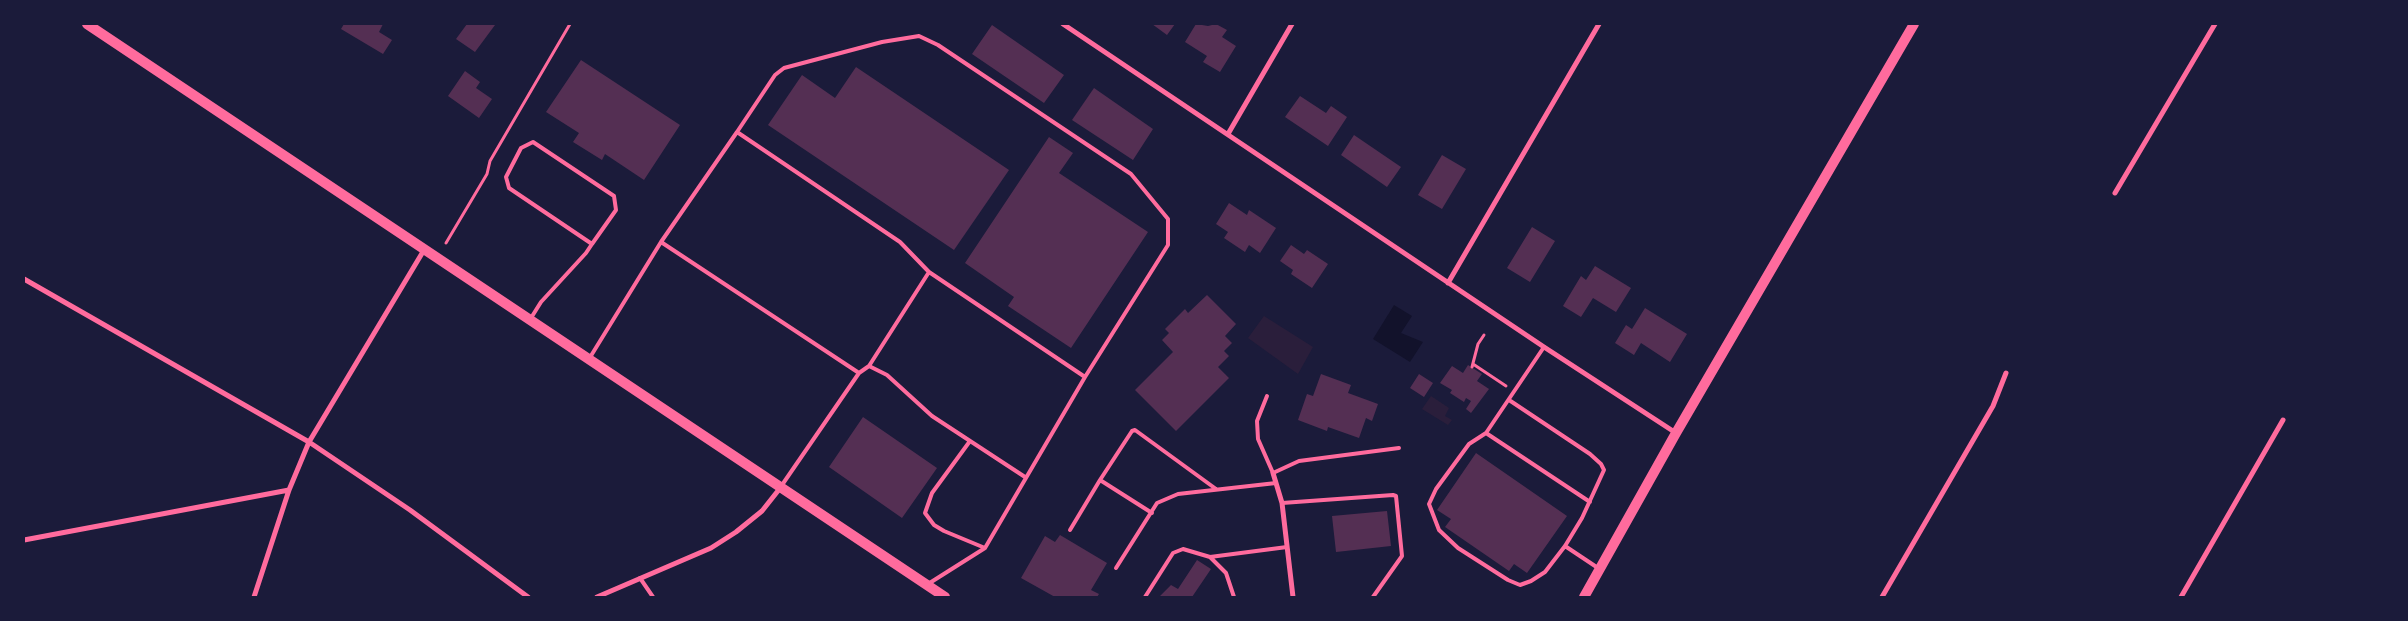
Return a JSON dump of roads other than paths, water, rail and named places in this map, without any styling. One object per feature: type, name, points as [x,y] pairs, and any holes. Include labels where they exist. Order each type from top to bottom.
[{"type":"main road","points":[[87,24],[945,597]]},
{"type":"main road","points":[[1584,597],[1676,433],[1914,24]]},
{"type":"street","points":[[1063,24],[1448,283],[1676,433]]},
{"type":"street","points":[[1228,134],[1292,24]]},
{"type":"street","points":[[1448,283],[1600,24]]},
{"type":"street","points":[[2115,193],[2215,24]]},
{"type":"street","points":[[254,597],[289,490],[308,442],[424,250]]},
{"type":"street","points":[[24,279],[308,442],[410,510],[528,597]]},
{"type":"street","points":[[1882,597],[1993,406],[2006,373]]},
{"type":"street","points":[[2181,597],[2283,420]]},
{"type":"street","points":[[1273,473],[1282,503],[1293,597]]},
{"type":"street","points":[[597,597],[711,548],[736,532],[762,510],[781,487]]},
{"type":"street","points":[[24,540],[289,490]]},
{"type":"lane","points":[[589,360],[661,242],[776,75],[784,68],[882,42],[919,36],[938,45],[1131,174],[1168,220],[1168,245],[1025,477],[984,548],[926,585]]},
{"type":"lane","points":[[737,132],[900,242],[929,272],[1086,377]]},
{"type":"lane","points":[[529,320],[592,244],[616,210],[614,196],[533,142],[521,148],[506,176],[509,188],[592,244]]},
{"type":"lane","points":[[661,242],[859,373]]},
{"type":"lane","points":[[781,487],[859,373],[869,366],[929,272]]},
{"type":"lane","points":[[1509,400],[1601,464],[1604,470],[1590,502],[1565,546],[1545,572],[1531,581],[1520,585],[1508,580],[1466,553],[1439,530],[1429,504],[1436,489],[1469,444],[1486,433],[1544,347]]},
{"type":"lane","points":[[869,366],[887,375],[932,416],[1025,477]]},
{"type":"lane","points":[[1267,396],[1257,421],[1258,439],[1273,473],[1299,461],[1399,448]]},
{"type":"lane","points":[[1070,530],[1100,480],[1132,431],[1135,430],[1216,489]]},
{"type":"lane","points":[[1486,433],[1590,502]]},
{"type":"lane","points":[[970,441],[932,493],[925,513],[934,525],[944,531],[984,548]]},
{"type":"lane","points":[[1100,480],[1152,512]]},
{"type":"lane","points":[[1116,568],[1157,503],[1178,494],[1276,483]]},
{"type":"lane","points":[[1282,503],[1396,496],[1402,556],[1373,597]]},
{"type":"lane","points":[[1565,546],[1600,570]]},
{"type":"lane","points":[[1210,557],[1287,547]]},
{"type":"lane","points":[[1145,597],[1173,553],[1178,550],[1196,552],[1210,557],[1226,573],[1234,597]]},
{"type":"lane","points":[[640,578],[653,597]]}]
